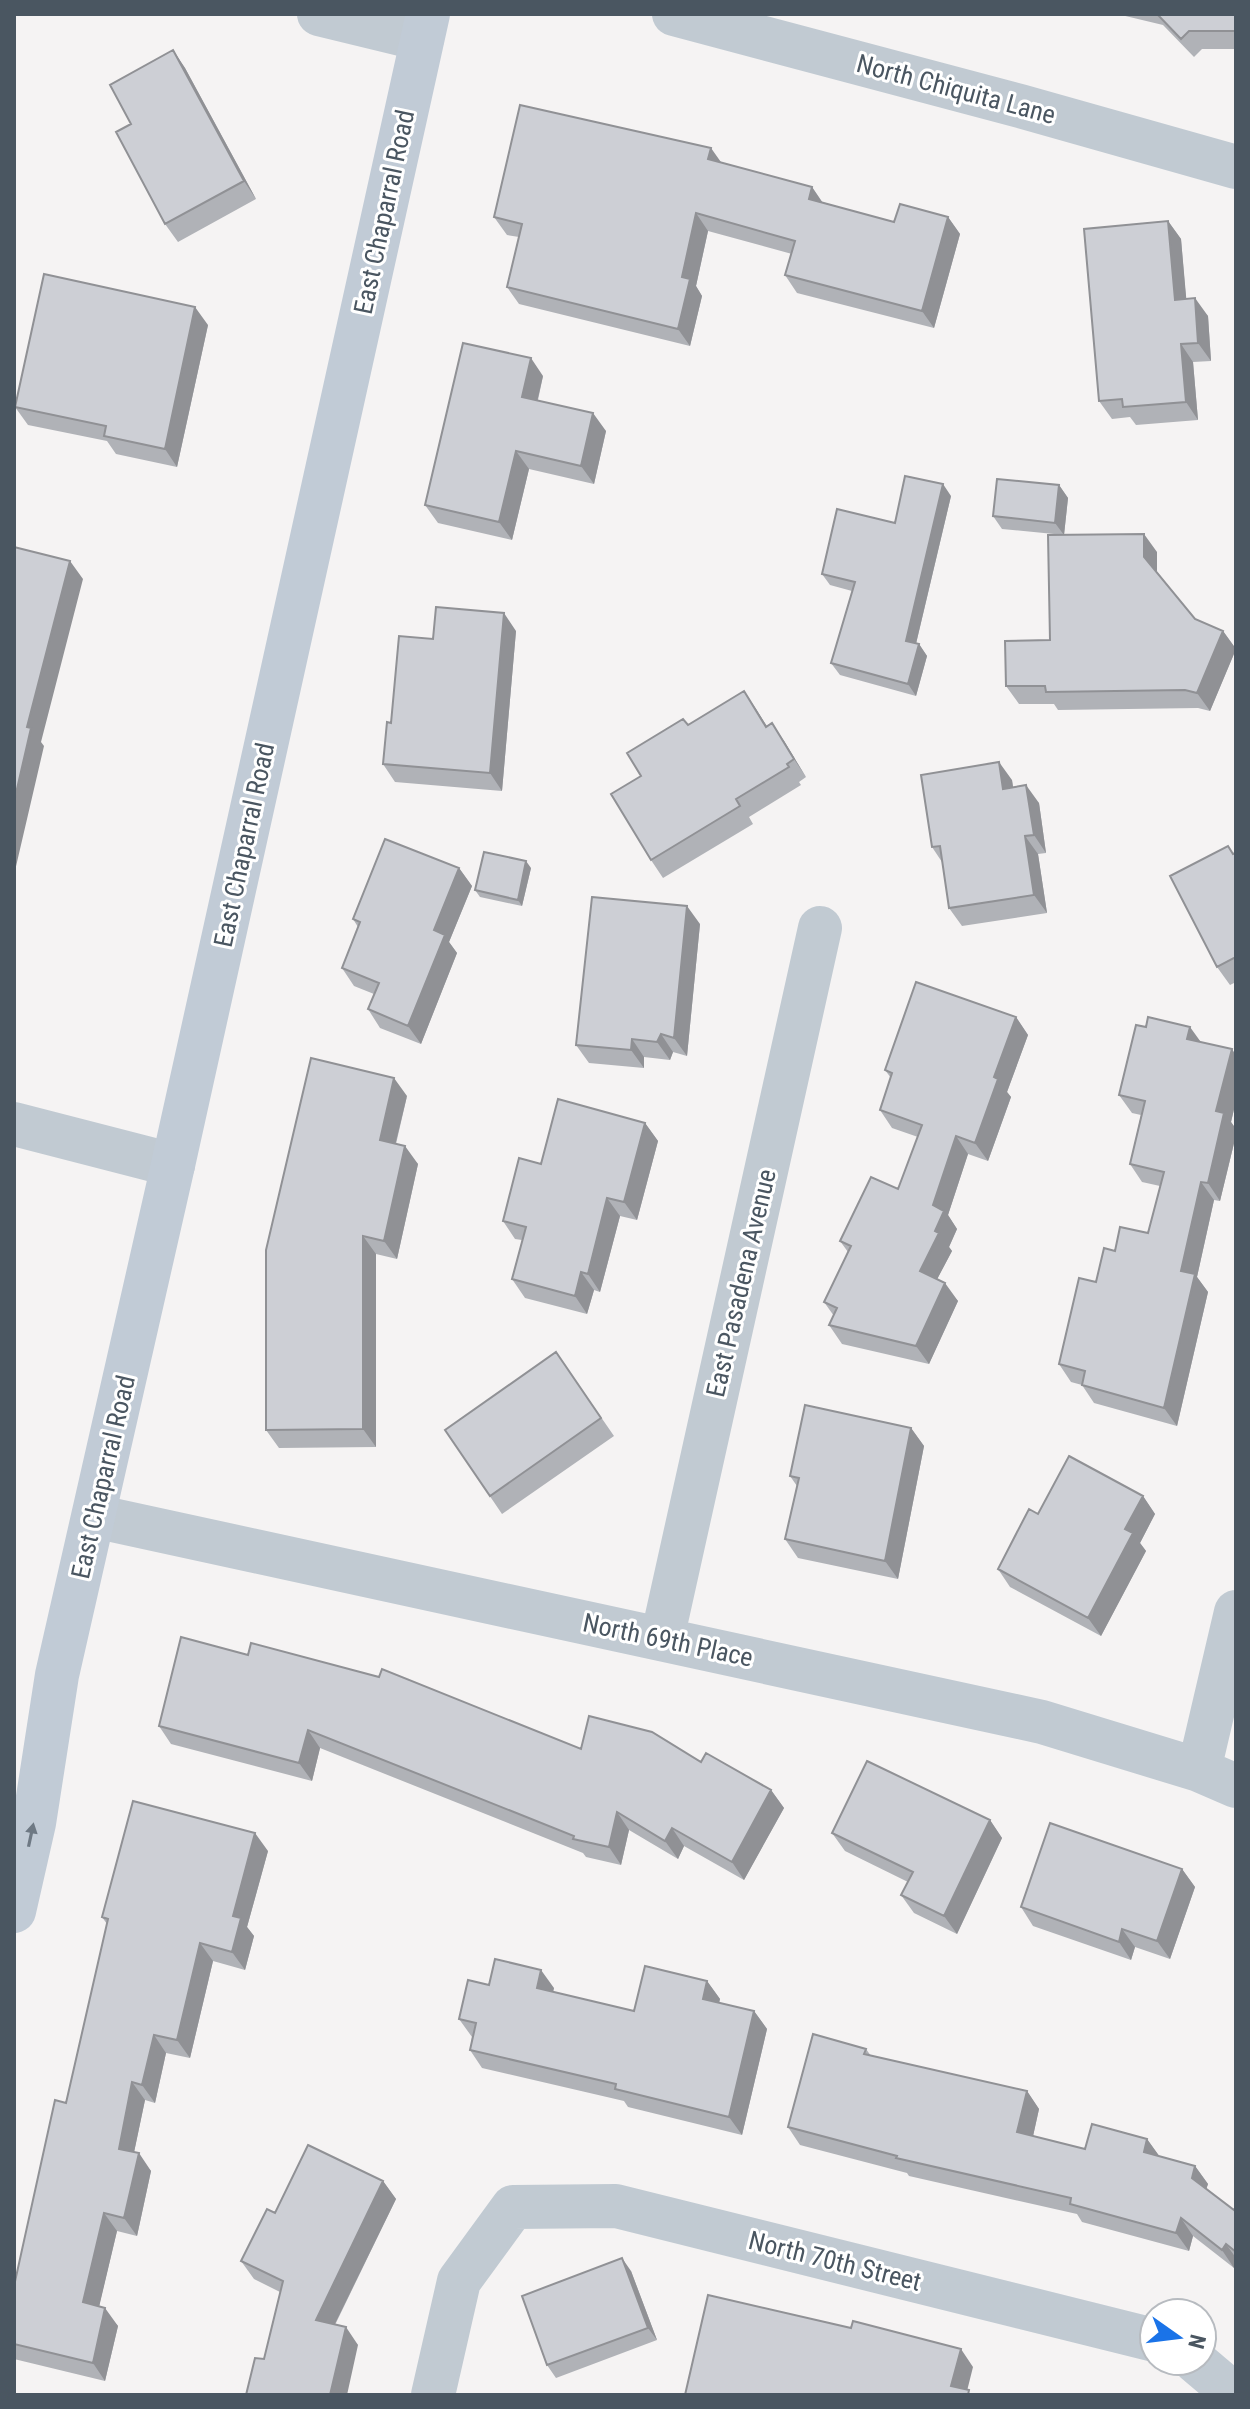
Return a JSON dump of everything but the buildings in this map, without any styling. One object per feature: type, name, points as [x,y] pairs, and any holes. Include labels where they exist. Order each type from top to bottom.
[{"type":"main road","name":"East Chaparral Road","points":[[14,1911],[34,1823],[57,1675],[425,27]]},
{"type":"main road","name":"East Chaparral Road","points":[[14,1771],[57,1675]]},
{"type":"street","points":[[319,14],[425,27]]},
{"type":"street","name":"North Chiquita Lane","points":[[674,14],[1236,167]]},
{"type":"street","name":"East Pasadena Avenue","points":[[662,1639],[820,928]]},
{"type":"street","points":[[14,1124],[173,1165]]},
{"type":"street","name":"North 69th Place","points":[[94,1516],[1042,1722],[1218,1778]]},
{"type":"street","points":[[1218,1778],[1236,1612]]},
{"type":"street","name":"North 70th Street","points":[[433,2395],[459,2281],[513,2207],[616,2206],[1138,2336]]}]
